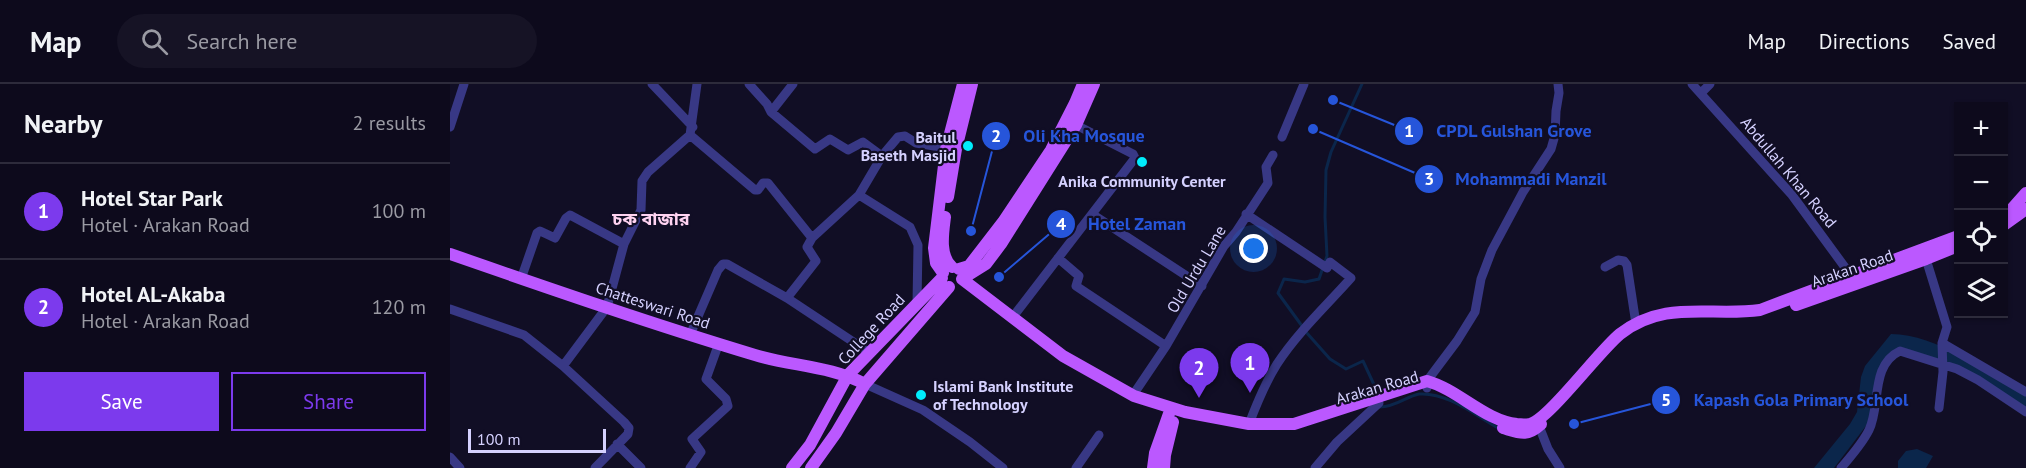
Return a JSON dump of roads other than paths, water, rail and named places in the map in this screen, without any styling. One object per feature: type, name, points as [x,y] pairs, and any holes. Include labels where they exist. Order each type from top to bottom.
[{"type":"main road","points":[[952,277],[944,254],[944,226],[951,149],[963,84]]},
{"type":"main road","points":[[951,149],[972,84]]},
{"type":"main road","points":[[952,277],[969,266],[1003,222],[1051,150],[1076,103],[1083,84]]},
{"type":"main road","points":[[981,293],[977,281],[980,269],[1007,234],[1076,125],[1094,84]]},
{"type":"main road","points":[[2008,212],[2026,194]]},
{"type":"main road","points":[[2008,222],[2026,208]]},
{"type":"main road","name":"Arakan Road","points":[[1427,385],[1500,427],[1521,433],[1532,431],[1613,346],[1624,336],[1638,329],[1680,315],[1710,315],[1734,320],[1750,319],[1854,280],[1954,238]]},
{"type":"main road","name":"Arakan Road","points":[[952,277],[981,293],[1064,356],[1133,395],[1173,413],[1249,424],[1294,424],[1427,385],[1441,385],[1496,418],[1516,424],[1531,424],[1544,415],[1604,349],[1620,334],[1636,324],[1675,312],[1704,310],[1736,314],[1760,310],[1926,259],[1954,248]]},
{"type":"main road","name":"Chatteswari Road","points":[[450,254],[690,335],[758,356],[848,375],[865,384]]},
{"type":"main road","points":[[952,277],[980,269]]},
{"type":"main road","name":"Arakan Road","points":[[952,277],[1018,333],[1061,363],[1128,400],[1252,431],[1272,432],[1292,429],[1427,385]]},
{"type":"main road","name":"College Road","points":[[792,468],[810,445],[848,375],[917,303],[952,277]]},
{"type":"main road","name":"College Road","points":[[816,465],[865,384],[952,277]]},
{"type":"main road","points":[[1154,468],[1155,453],[1173,413]]},
{"type":"main road","points":[[1164,468],[1173,413]]},
{"type":"street","points":[[450,127],[464,84]]},
{"type":"street","points":[[652,84],[692,131],[755,190],[758,190],[763,183],[768,183],[812,238]]},
{"type":"street","points":[[563,366],[607,307],[624,244],[641,210],[642,182],[648,172],[692,131],[697,84]]},
{"type":"street","points":[[749,84],[771,111],[815,149],[830,139],[848,150],[864,142],[882,156]]},
{"type":"street","points":[[771,111],[794,84]]},
{"type":"street","points":[[1282,137],[1304,84]]},
{"type":"street","points":[[1427,385],[1475,312],[1481,279],[1492,250],[1523,192],[1551,149],[1555,135],[1559,84]]},
{"type":"street","name":"Abdullah Khan Road","points":[[1692,84],[1792,195],[1854,280]]},
{"type":"street","points":[[1701,93],[1710,84]]},
{"type":"street","points":[[1012,318],[1135,158],[1133,154],[1076,125]]},
{"type":"street","points":[[787,298],[816,261],[807,247],[812,238],[859,195],[882,156],[901,136],[916,143],[951,149]]},
{"type":"street","name":"Old Urdu Lane","points":[[1133,395],[1166,346],[1224,246],[1236,232],[1268,183],[1266,167],[1273,155]]},
{"type":"street","points":[[859,195],[910,227],[915,236],[918,245],[917,303]]},
{"type":"street","points":[[1092,214],[1202,286]]},
{"type":"street","points":[[1246,214],[1322,265],[1330,262],[1352,278],[1299,334],[1277,365],[1262,392],[1249,424]]},
{"type":"street","points":[[521,279],[537,233],[540,231],[555,238],[570,215],[624,244]]},
{"type":"street","points":[[1058,258],[1080,276],[1076,286],[1166,346]]},
{"type":"street","points":[[1926,259],[1947,327],[1942,343],[1943,364],[1939,408]]},
{"type":"street","points":[[1605,267],[1618,260],[1624,261],[1627,265],[1636,324]]},
{"type":"street","points":[[690,335],[718,270],[723,264],[732,266],[787,298],[870,354]]},
{"type":"street","points":[[450,309],[524,335],[563,366],[629,428],[628,434],[595,468]]},
{"type":"street","points":[[690,468],[701,452],[692,439],[728,404],[726,399],[706,379],[719,343]]},
{"type":"street","points":[[1942,343],[2026,392]]},
{"type":"street","points":[[1841,468],[1870,429],[1880,378],[1890,356],[1900,351],[1957,369],[2026,412]]},
{"type":"street","points":[[865,384],[923,410],[1003,468]]},
{"type":"street","points":[[1316,468],[1337,442],[1377,403]]},
{"type":"street","points":[[1539,426],[1548,449],[1560,468]]},
{"type":"street","points":[[1076,468],[1099,435]]},
{"type":"street","points":[[616,444],[641,468]]},
{"type":"street","points":[[450,457],[460,468]]},
{"type":"water","points":[[1891,334],[1926,340],[1962,356],[2026,396],[2026,410],[1973,376],[1896,349],[1889,354],[1880,370],[1869,422],[1834,468],[1814,468],[1857,412],[1861,377],[1865,366]]},
{"type":"water","points":[[1917,449],[1933,456],[1926,468],[1898,468],[1898,461],[1906,451]]},
{"type":"waterway","points":[[1302,326],[1278,293],[1284,279],[1305,282],[1319,279],[1327,256],[1326,170],[1331,152],[1362,84]]},
{"type":"waterway","points":[[1306,332],[1330,359],[1346,369],[1363,361],[1376,389]]},
{"type":"waterway","points":[[1380,407],[1419,394],[1430,394],[1451,401],[1500,429]]},
{"type":"place","name":"CPDL Gulshan Grove","points":[[1333,100]]},
{"type":"place","name":"Mohammadi Manzil","points":[[1313,129]]},
{"type":"place","name":"Baitul Baseth Masjid","points":[[968,146]]},
{"type":"place","name":"Anika Community Center","points":[[1142,162]]},
{"type":"place","name":"Oli Kha Mosque","points":[[971,231]]},
{"type":"place","name":"Hotel Zaman","points":[[999,277]]},
{"type":"place","name":"Hotel Star Park","points":[[1250,393]]},
{"type":"place","name":"Islami Bank Institute of Technology","points":[[921,395]]},
{"type":"place","name":"Hotel AL-Akaba","points":[[1199,398]]},
{"type":"place","name":"Kapash Gola Primary School","points":[[1574,424]]},
{"type":"district","name":"চক বাজার","points":[[651,218]]}]
